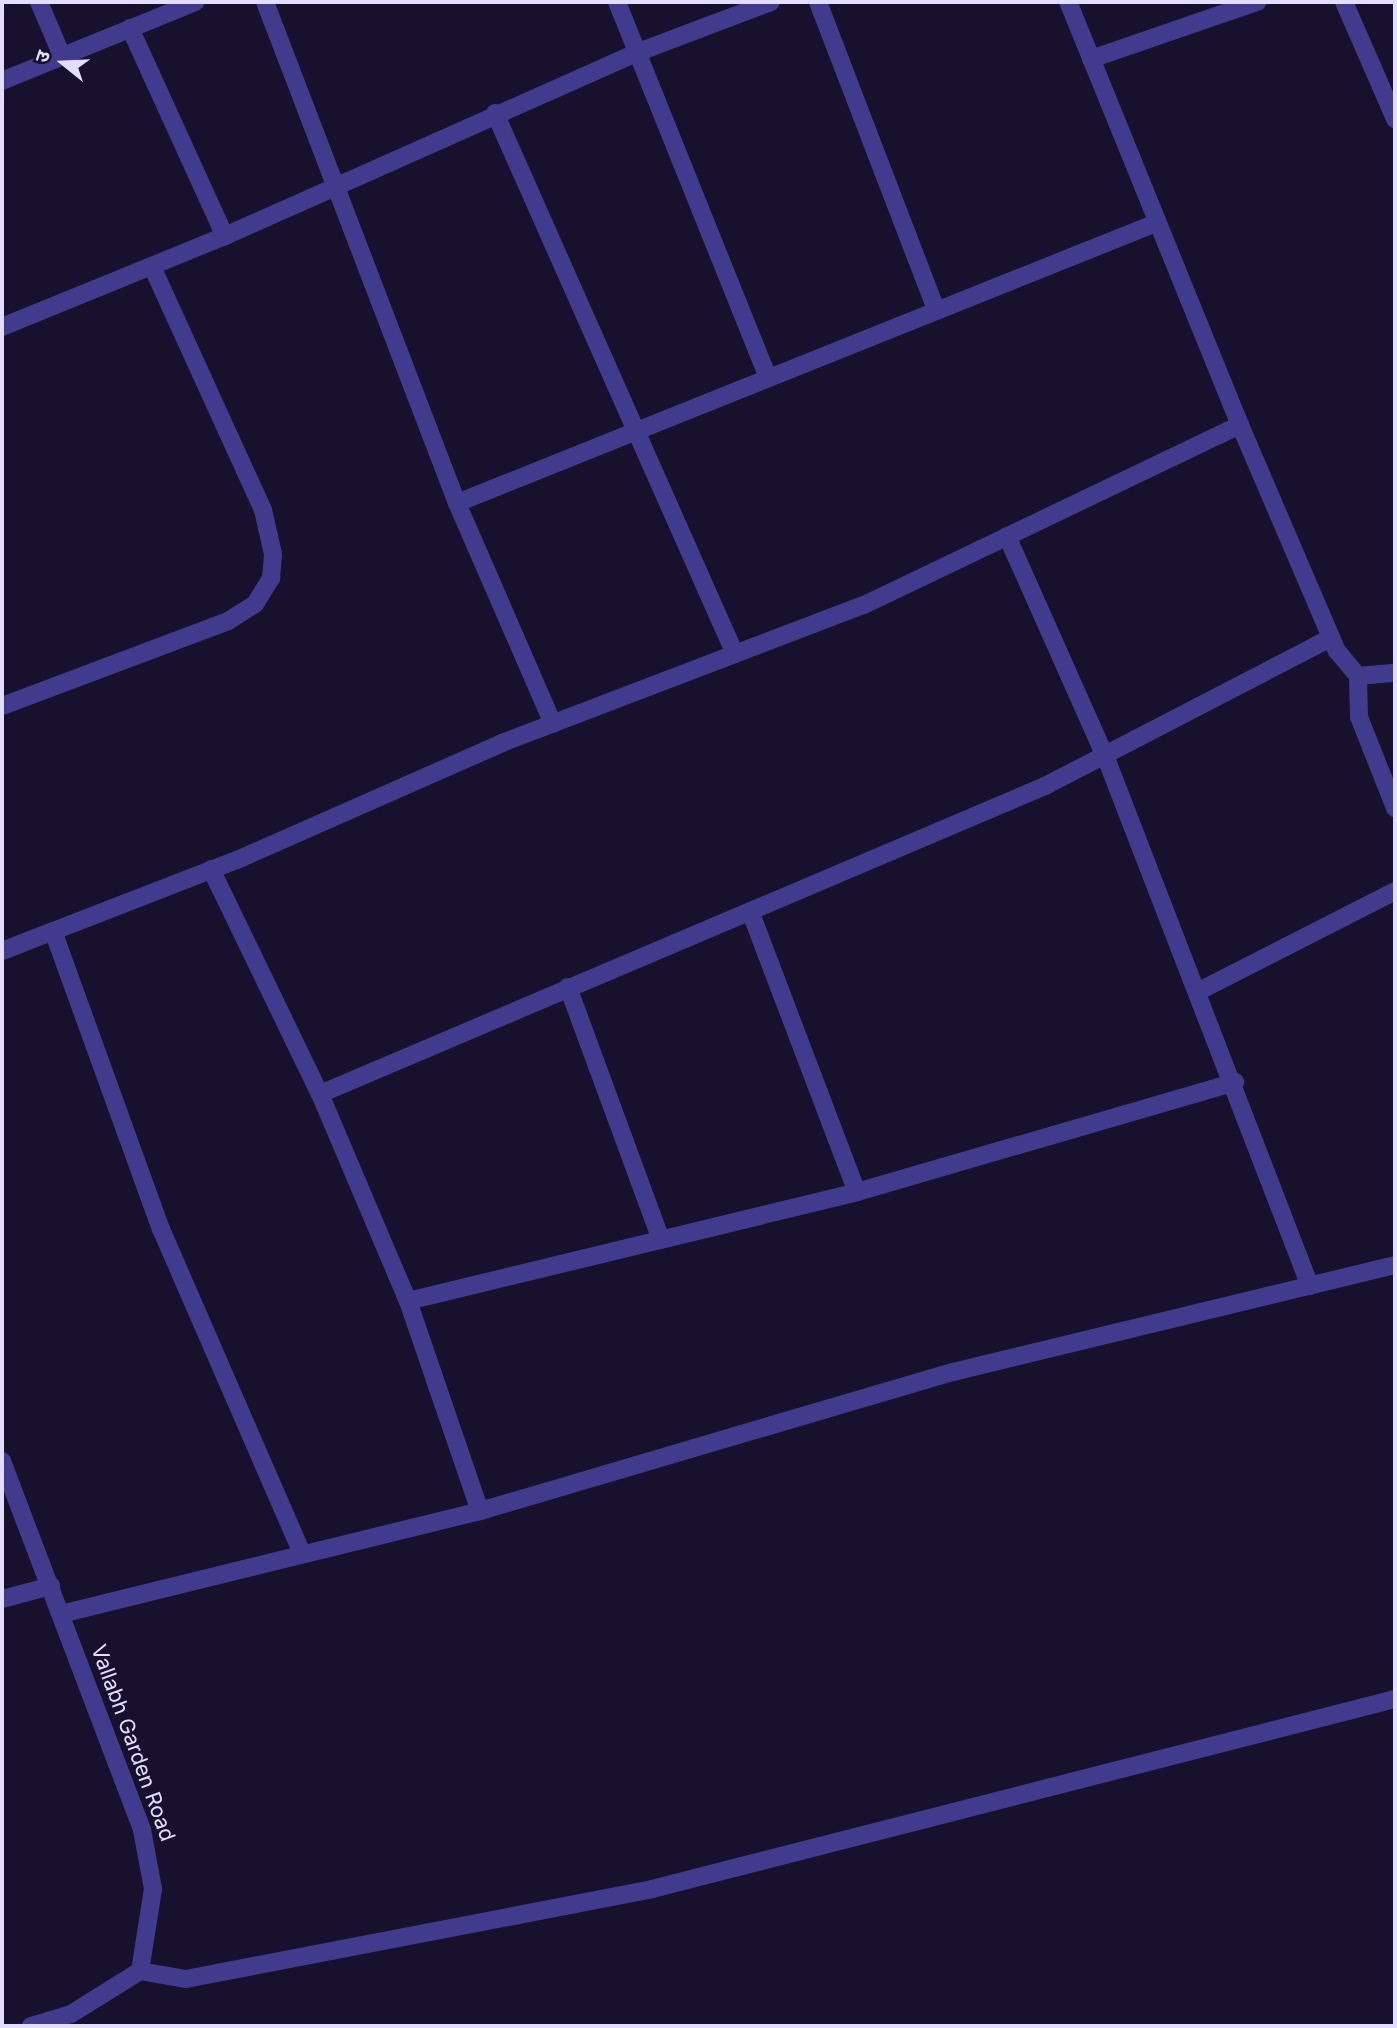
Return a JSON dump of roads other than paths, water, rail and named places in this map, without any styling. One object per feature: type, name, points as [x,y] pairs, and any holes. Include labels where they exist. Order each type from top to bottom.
[{"type":"street","points":[[39,2],[62,56]]},
{"type":"street","points":[[2,81],[196,2]]},
{"type":"street","points":[[265,2],[339,184],[457,503],[553,724]]},
{"type":"street","points":[[617,2],[766,376]]},
{"type":"street","points":[[2,327],[225,236],[495,113],[636,53],[771,2]]},
{"type":"street","points":[[818,2],[936,309]]},
{"type":"street","points":[[1068,2],[1156,223],[1331,638],[1358,676],[1359,718],[1395,808]]},
{"type":"street","points":[[1091,59],[1256,2]]},
{"type":"street","points":[[1344,2],[1395,119]]},
{"type":"street","points":[[130,28],[225,236]]},
{"type":"street","points":[[495,113],[734,654]]},
{"type":"street","points":[[457,503],[766,376],[1156,223]]},
{"type":"street","points":[[2,706],[228,621],[256,604],[271,578],[273,554],[263,510],[152,267]]},
{"type":"street","points":[[2,951],[211,870],[553,724],[864,605],[1240,425]]},
{"type":"street","points":[[1007,536],[1106,758],[1235,1082],[1310,1286]]},
{"type":"street","points":[[320,1094],[568,987],[752,916],[1106,758],[1331,638]]},
{"type":"street","points":[[1358,676],[1395,673]]},
{"type":"street","points":[[211,870],[320,1094],[408,1301],[480,1511]]},
{"type":"street","points":[[1199,991],[1395,891]]},
{"type":"street","points":[[752,916],[858,1192]]},
{"type":"street","points":[[52,931],[162,1228],[302,1553]]},
{"type":"street","points":[[568,987],[660,1237]]},
{"type":"street","points":[[408,1301],[660,1237],[858,1192],[1235,1082]]},
{"type":"street","points":[[61,1614],[480,1511],[953,1372],[1395,1265]]},
{"type":"street","name":"Vallabh Garden Road","points":[[2,1461],[51,1586],[150,1859],[153,1889],[140,1971]]},
{"type":"street","points":[[2,1600],[51,1586]]},
{"type":"street","points":[[31,2026],[74,2020],[140,1971],[186,1979],[652,1889],[1395,1699]]}]
